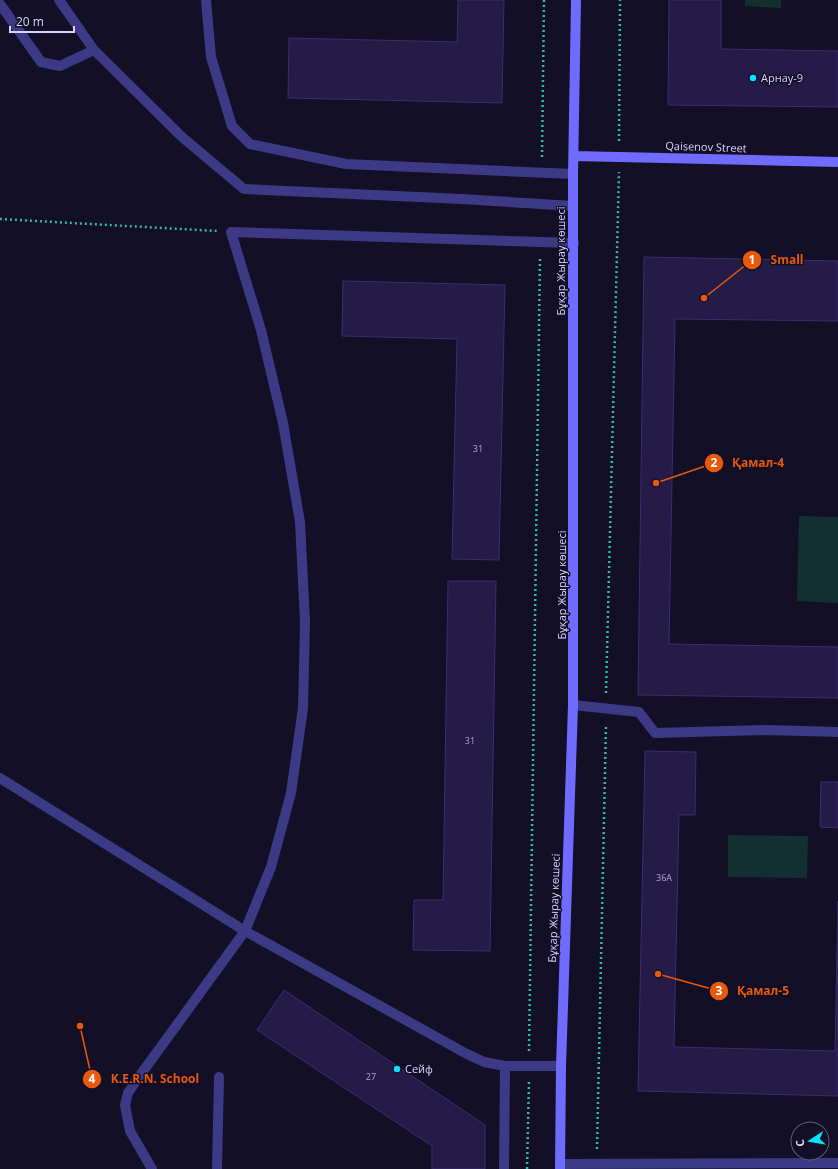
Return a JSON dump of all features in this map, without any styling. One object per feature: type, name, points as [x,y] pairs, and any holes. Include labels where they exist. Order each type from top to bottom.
[{"type":"street","points":[[60,0],[94,50],[182,138],[244,189],[454,198],[573,206]]},
{"type":"street","points":[[206,0],[211,57],[232,126],[250,144],[346,164],[573,174]]},
{"type":"street","name":"Бұқар Жырау көшесі","points":[[560,1166],[561,1066],[574,705],[573,174],[576,0]]},
{"type":"street","points":[[0,4],[41,62],[60,66],[94,50]]},
{"type":"street","name":"Qaisenov Street","points":[[574,156],[619,152],[838,162]]},
{"type":"street","points":[[152,1169],[130,1131],[125,1105],[128,1093],[245,931],[271,867],[291,793],[302,708],[305,622],[300,522],[283,423],[261,330],[231,232],[574,243]]},
{"type":"street","points":[[574,705],[639,712],[656,733],[767,730],[838,732]]},
{"type":"street","points":[[0,778],[245,931],[465,1053],[484,1062],[505,1066],[561,1066]]},
{"type":"street","points":[[504,1169],[505,1066]]},
{"type":"street","points":[[217,1169],[219,1077]]},
{"type":"street","points":[[560,1166],[597,1164],[838,1163]]},
{"type":"path","points":[[542,173],[544,0]]},
{"type":"path","points":[[597,1164],[619,152],[620,0]]},
{"type":"path","points":[[0,219],[231,232]]},
{"type":"path","points":[[527,1169],[541,242]]},
{"type":"green space","points":[[745,0],[781,0],[781,8],[745,6]]},
{"type":"green space","points":[[799,516],[838,517],[838,603],[797,601]]},
{"type":"green space","points":[[728,835],[808,836],[807,878],[728,877]]},
{"type":"building","points":[[458,0],[504,0],[502,103],[288,98],[289,38],[457,42]]},
{"type":"building","name":"Арнау-9","points":[[669,0],[721,0],[721,49],[838,51],[838,107],[668,105]]},
{"type":"building","points":[[644,257],[838,261],[838,321],[675,319],[669,644],[838,647],[838,698],[638,695]]},
{"type":"building","points":[[343,281],[505,285],[499,560],[452,559],[457,339],[342,336]]},
{"type":"building","points":[[448,581],[496,581],[490,951],[413,950],[414,900],[443,900]]},
{"type":"building","points":[[645,751],[696,752],[695,815],[679,815],[674,1047],[835,1051],[838,901],[838,1096],[638,1091]]},
{"type":"building","points":[[821,782],[838,782],[838,828],[820,827]]},
{"type":"building","points":[[284,990],[485,1125],[485,1169],[432,1169],[432,1146],[257,1030]]},
{"type":"place","name":"Арнау-9","points":[[753,78]]},
{"type":"place","name":"Small","points":[[704,298]]},
{"type":"place","name":"Қамал-4","points":[[656,483]]},
{"type":"place","name":"Қамал-5","points":[[658,974]]},
{"type":"place","name":"K.E.R.N. School","points":[[80,1026]]},
{"type":"place","name":"Сейф","points":[[397,1069]]}]
